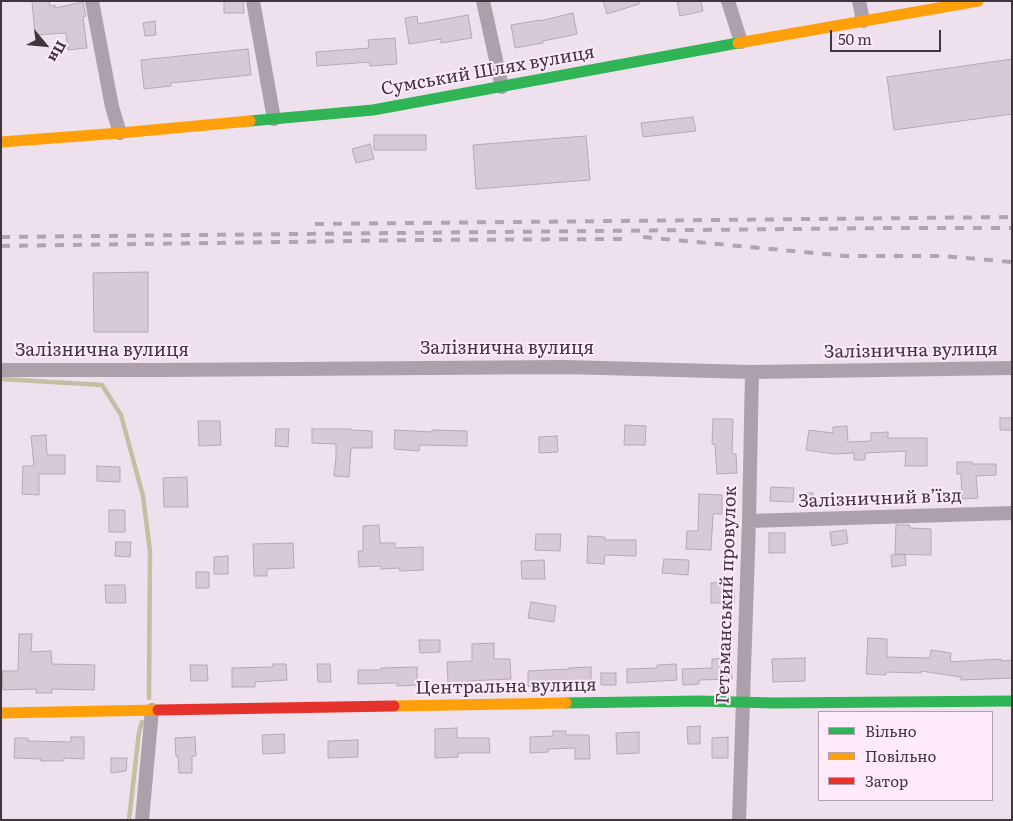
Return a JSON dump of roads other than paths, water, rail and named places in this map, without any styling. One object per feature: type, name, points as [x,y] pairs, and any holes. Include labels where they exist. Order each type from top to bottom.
[{"type":"street","points":[[92,1],[112,107],[120,133]]},
{"type":"street","points":[[253,1],[274,119]]},
{"type":"street","points":[[483,1],[502,88]]},
{"type":"street","points":[[728,1],[741,42]]},
{"type":"street","points":[[859,1],[864,21]]},
{"type":"street","name":"Сумський Шлях вулиця","points":[[1,142],[374,110],[502,88],[741,42],[977,1]]},
{"type":"street","name":"Залізнична вулиця","points":[[1,370],[564,366],[752,372],[1012,368]]},
{"type":"street","name":"Гетьманський провулок","points":[[739,820],[752,372]]},
{"type":"street","name":"Залізничний в’їзд","points":[[749,521],[1012,513]]},
{"type":"street","name":"Центральна вулиця","points":[[1,713],[690,701],[774,703],[1012,701]]},
{"type":"street","points":[[142,820],[152,710]]},
{"type":"waterway","points":[[1,379],[102,385],[121,415],[143,496],[150,551],[149,698]]},
{"type":"waterway","points":[[129,820],[139,732],[142,722]]},
{"type":"railway","points":[[315,224],[1012,217]]},
{"type":"railway","points":[[1,237],[1012,228]]},
{"type":"railway","points":[[643,237],[846,256],[943,256],[1012,262]]},
{"type":"railway","points":[[1,246],[625,239]]}]
